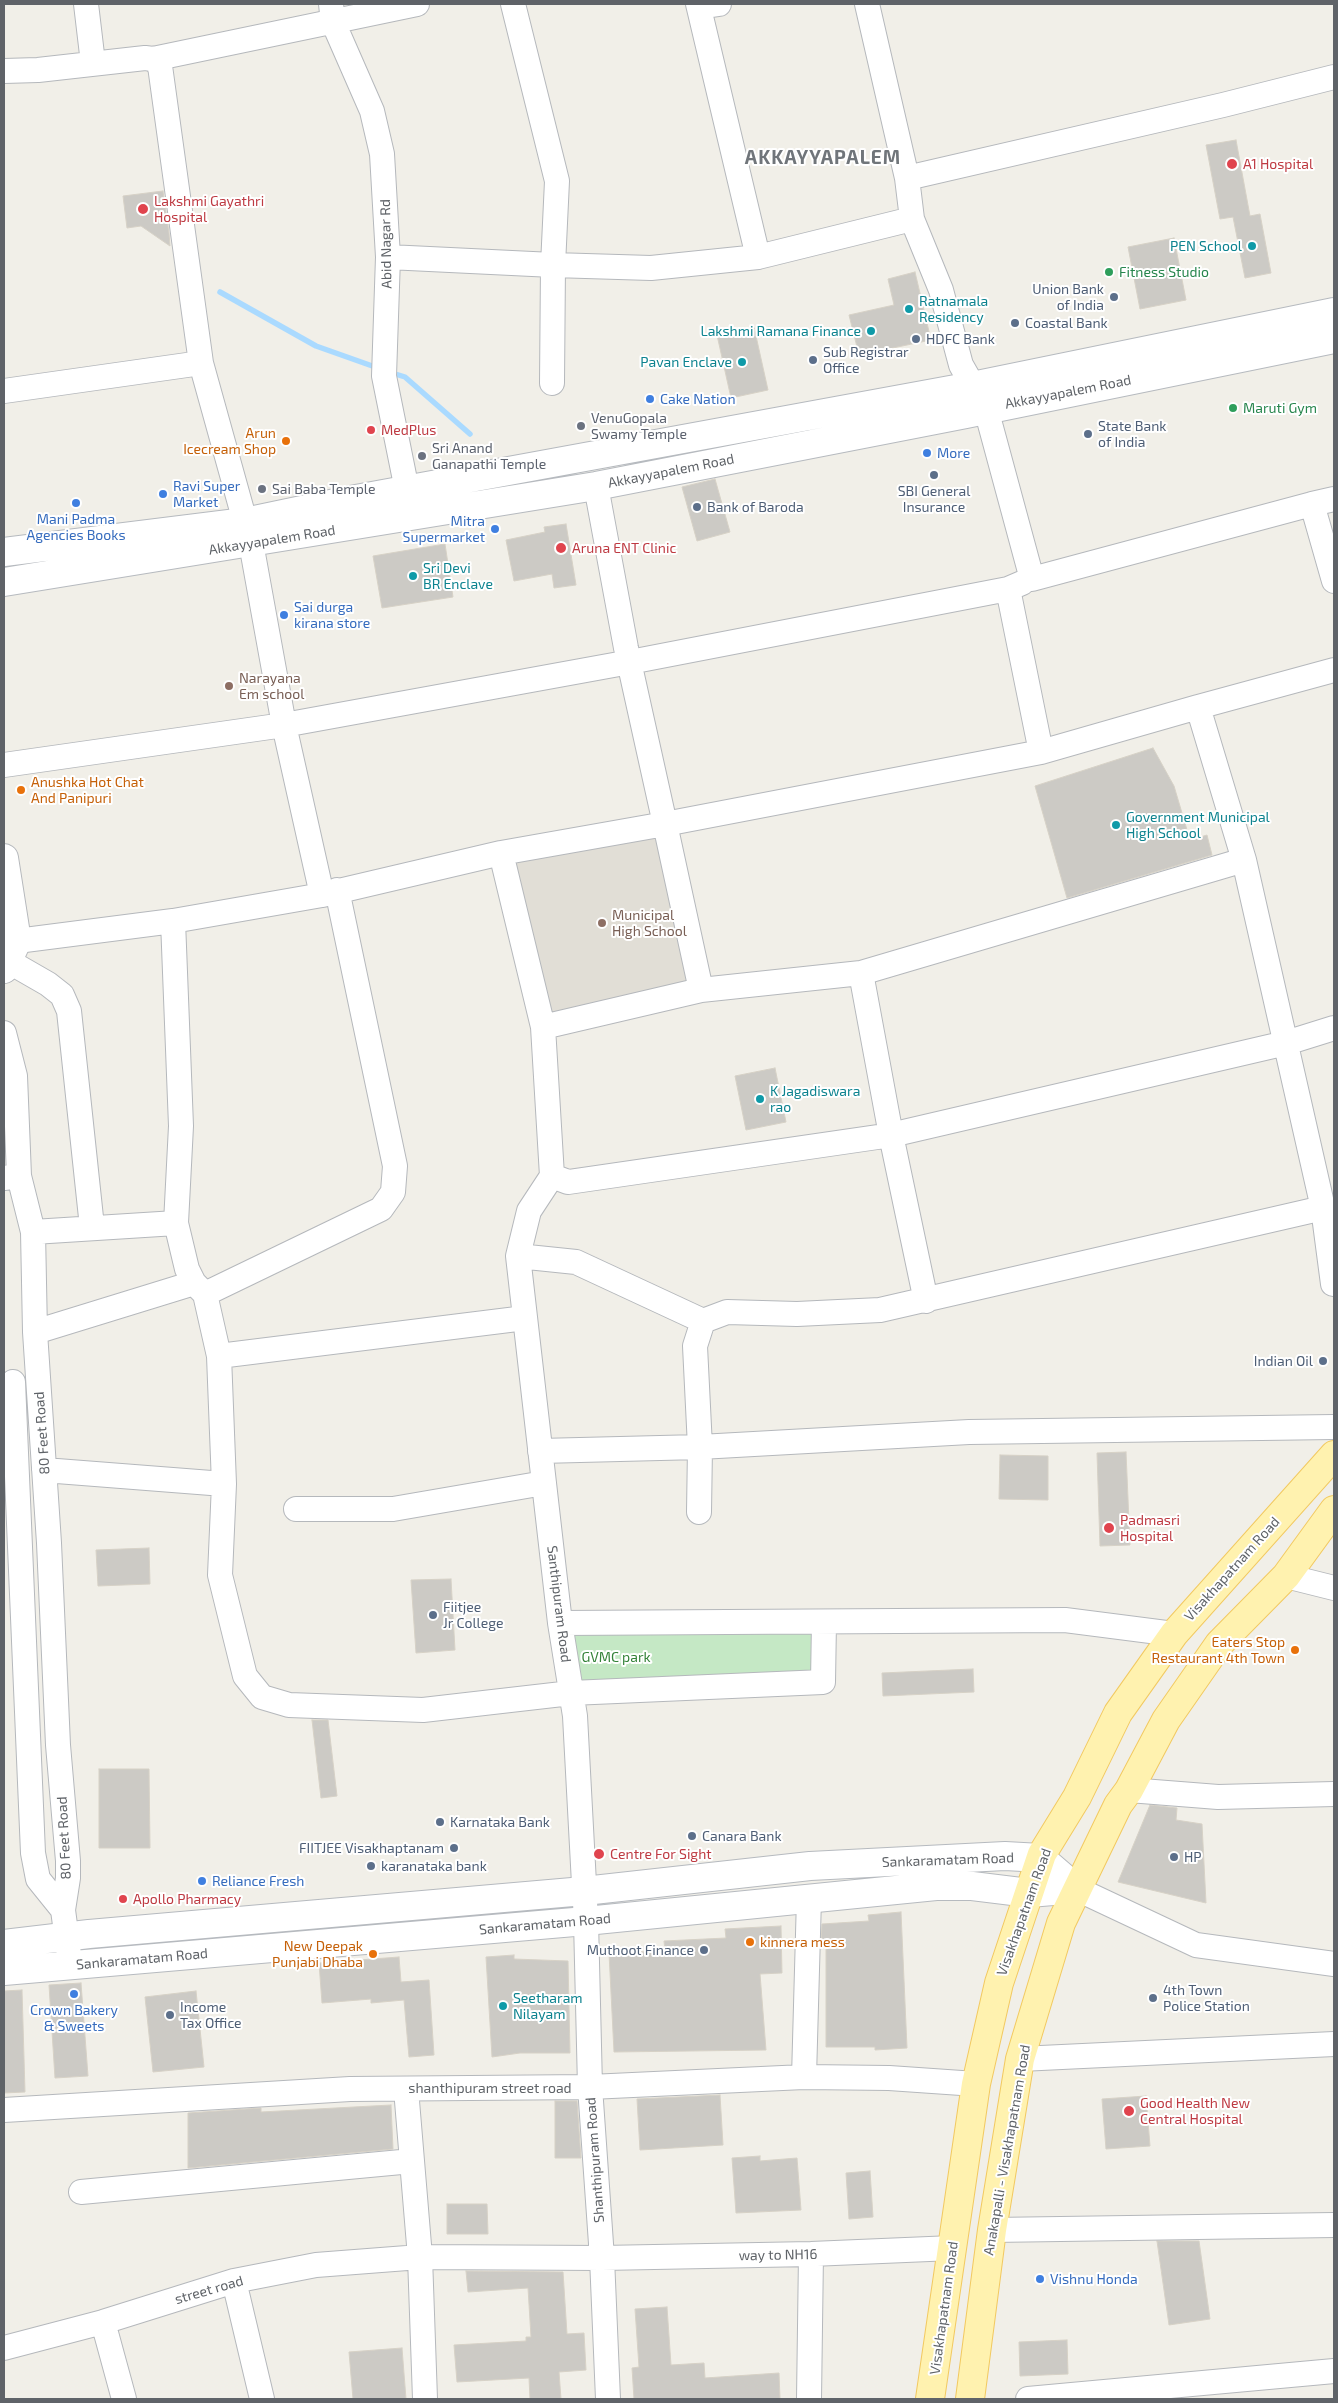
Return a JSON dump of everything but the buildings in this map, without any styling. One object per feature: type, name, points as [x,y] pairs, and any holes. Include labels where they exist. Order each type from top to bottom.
[{"type":"main road","points":[[248,533],[407,490],[972,386],[1334,312]]},
{"type":"main road","name":"Akkayyapalem Road","points":[[4,552],[248,533],[596,486],[1334,339]]},
{"type":"main road","name":"Akkayyapalem Road","points":[[4,582],[248,533]]},
{"type":"main road","points":[[4,858],[10,957]]},
{"type":"main road","name":"Visakhapatnam Road","points":[[930,2399],[976,2084],[999,1983],[1041,1858],[1076,1797],[1118,1713],[1174,1634],[1334,1455]]},
{"type":"main road","name":"Anakapalli - Visakhapatnam Road","points":[[970,2399],[992,2230],[1020,2059],[1061,1923],[1118,1805],[1130,1790],[1166,1720],[1220,1644],[1286,1576],[1334,1510]]},
{"type":"main road","name":"Sankaramatam Road","points":[[4,1944],[67,1936],[584,1891],[810,1866],[1006,1856],[1041,1858]]},
{"type":"main road","points":[[1041,1858],[1077,1889]]},
{"type":"main road","name":"Sankaramatam Road","points":[[4,1972],[586,1921],[936,1886],[972,1886],[1029,1892],[1077,1889]]},
{"type":"street","points":[[86,4],[93,63]]},
{"type":"street","points":[[4,71],[145,58],[153,59],[332,13],[417,4]]},
{"type":"street","points":[[514,4],[557,181],[553,265],[552,382]]},
{"type":"street","points":[[867,4],[906,178],[912,219],[941,290],[961,365],[986,409],[1032,579]]},
{"type":"street","points":[[705,5],[758,257]]},
{"type":"street","name":"Abid Nagar Rd","points":[[332,13],[372,111],[382,154],[388,257],[384,368],[407,490]]},
{"type":"street","points":[[35,1332],[200,1288],[381,1209],[393,1192],[395,1166],[330,893],[284,724],[248,533],[202,362],[163,78],[160,66],[153,59]]},
{"type":"street","points":[[906,178],[1223,105],[1334,77]]},
{"type":"street","points":[[388,257],[651,268],[758,257],[912,219]]},
{"type":"street","points":[[4,391],[202,362]]},
{"type":"street","points":[[596,486],[630,662],[701,990]]},
{"type":"street","points":[[4,765],[284,724],[630,662],[1008,589],[1032,579],[1323,502],[1334,581]]},
{"type":"street","points":[[1008,589],[1041,752]]},
{"type":"street","points":[[10,957],[173,921],[330,893],[501,853],[665,824],[1041,752],[1334,670]]},
{"type":"street","points":[[1198,707],[1244,860],[1323,1208],[1333,1284]]},
{"type":"street","points":[[501,853],[543,1027],[552,1176],[568,1182],[891,1135],[1286,1043],[1334,1028]]},
{"type":"street","points":[[543,1027],[701,990],[862,973],[1244,860]]},
{"type":"street","points":[[173,921],[181,1126],[176,1223],[187,1269],[200,1288],[219,1356],[224,1484],[220,1575],[245,1676],[262,1697],[289,1705],[423,1710],[571,1693],[822,1682],[824,1622]]},
{"type":"street","points":[[10,957],[62,995],[69,1011],[92,1227]]},
{"type":"street","points":[[862,973],[891,1135],[926,1301]]},
{"type":"street","name":"80 Feet Road","points":[[4,1033],[15,1076],[12,1177],[33,1232],[35,1332],[58,1744],[68,1861],[68,1878],[63,1910]]},
{"type":"street","name":"Santhipuram Road","points":[[552,1176],[528,1211],[518,1256],[560,1623],[575,1716],[584,1891]]},
{"type":"street","points":[[518,1256],[576,1262],[703,1321],[727,1312],[797,1314],[880,1310],[926,1301],[1323,1208]]},
{"type":"street","points":[[33,1232],[176,1223]]},
{"type":"street","points":[[219,1356],[525,1318]]},
{"type":"street","points":[[699,1512],[700,1447],[695,1346],[703,1321]]},
{"type":"street","points":[[8,1382],[38,1379]]},
{"type":"street","name":"80 Feet Road","points":[[8,1382],[33,1853],[38,1879],[63,1910]]},
{"type":"street","points":[[540,1451],[700,1447],[969,1432],[1334,1427]]},
{"type":"street","points":[[44,1470],[224,1484]]},
{"type":"street","points":[[296,1509],[394,1509],[544,1483]]},
{"type":"street","points":[[1286,1576],[1334,1588]]},
{"type":"street","points":[[560,1623],[1064,1620],[1174,1634]]},
{"type":"street","points":[[1130,1790],[1218,1798],[1334,1794]]},
{"type":"street","points":[[1077,1889],[1196,1946],[1334,1964]]},
{"type":"street","name":"Shanthipuram Road","points":[[584,1891],[590,2088],[602,2258],[608,2399]]},
{"type":"street","points":[[804,2078],[809,1898]]},
{"type":"street","points":[[63,1910],[69,1966]]},
{"type":"street","points":[[1020,2059],[1334,2044]]},
{"type":"street","name":"shanthipuram street road","points":[[4,2110],[350,2089],[590,2088],[804,2078],[889,2078],[976,2084]]},
{"type":"street","points":[[406,2089],[420,2257],[426,2399]]},
{"type":"street","points":[[81,2192],[412,2161]]},
{"type":"street","points":[[992,2230],[1334,2225]]},
{"type":"street","name":"way to NH16","points":[[602,2258],[810,2254],[953,2248]]},
{"type":"street","points":[[809,2399],[810,2254]]},
{"type":"street","name":"street road","points":[[4,2348],[103,2322],[234,2281],[316,2265],[420,2257],[602,2258]]},
{"type":"street","points":[[234,2281],[262,2399]]},
{"type":"street","points":[[103,2322],[124,2399]]},
{"type":"street","points":[[1028,2399],[1334,2371]]},
{"type":"shaded area","name":"Municipal High School","points":[[659,833],[694,987],[549,1018],[509,860]]},
{"type":"green space","name":"GVMC park","points":[[824,1622],[823,1682],[571,1693],[560,1623]]},
{"type":"waterway","points":[[220,292],[316,346],[378,368]]},
{"type":"waterway","points":[[389,372],[405,377],[470,434]]},
{"type":"place","name":"A1 Hospital","points":[[1232,164]]},
{"type":"place","name":"Lakshmi Gayathri Hospital","points":[[143,209]]},
{"type":"place","name":"PEN School","points":[[1252,246]]},
{"type":"place","name":"Fitness Studio","points":[[1109,272]]},
{"type":"place","name":"Union Bank of India","points":[[1114,297]]},
{"type":"place","name":"Ratnamala Residency","points":[[909,309]]},
{"type":"place","name":"Coastal Bank","points":[[1015,323]]},
{"type":"place","name":"Lakshmi Ramana Finance","points":[[871,331]]},
{"type":"place","name":"HDFC Bank","points":[[916,339]]},
{"type":"place","name":"Sub Registrar Office","points":[[813,360]]},
{"type":"place","name":"Pavan Enclave","points":[[742,362]]},
{"type":"place","name":"Cake Nation","points":[[650,399]]},
{"type":"place","name":"Maruti Gym","points":[[1233,408]]},
{"type":"place","name":"VenuGopala Swamy Temple","points":[[581,426]]},
{"type":"place","name":"MedPlus","points":[[371,430]]},
{"type":"place","name":"State Bank of India","points":[[1088,434]]},
{"type":"place","name":"Arun Icecream Shop","points":[[286,441]]},
{"type":"place","name":"More","points":[[927,453]]},
{"type":"place","name":"Sri Anand Ganapathi Temple","points":[[422,456]]},
{"type":"place","name":"SBI General Insurance","points":[[934,475]]},
{"type":"place","name":"Sai Baba Temple","points":[[262,489]]},
{"type":"place","name":"Ravi Super Market","points":[[163,494]]},
{"type":"place","name":"Mani Padma Agencies Books","points":[[76,503]]},
{"type":"place","name":"Bank of Baroda","points":[[697,507]]},
{"type":"place","name":"Mitra Supermarket","points":[[495,529]]},
{"type":"place","name":"Aruna ENT Clinic","points":[[561,548]]},
{"type":"place","name":"Sri Devi BR Enclave","points":[[413,576]]},
{"type":"place","name":"Sai durga kirana store","points":[[284,615]]},
{"type":"place","name":"Narayana Em school","points":[[229,686]]},
{"type":"place","name":"Anushka Hot Chat And Panipuri","points":[[21,790]]},
{"type":"place","name":"Government Municipal High School","points":[[1116,825]]},
{"type":"place","name":"Municipal High School","points":[[602,923]]},
{"type":"place","name":"K Jagadiswara rao","points":[[760,1099]]},
{"type":"place","name":"Indian Oil","points":[[1323,1361]]},
{"type":"place","name":"Padmasri Hospital","points":[[1109,1528]]},
{"type":"place","name":"Fiitjee Jr College","points":[[433,1615]]},
{"type":"place","name":"Eaters Stop Restaurant 4th Town","points":[[1295,1650]]},
{"type":"place","name":"Karnataka Bank","points":[[440,1822]]},
{"type":"place","name":"Canara Bank","points":[[692,1836]]},
{"type":"place","name":"FIITJEE Visakhaptanam","points":[[454,1848]]},
{"type":"place","name":"Centre For Sight","points":[[599,1854]]},
{"type":"place","name":"HP","points":[[1174,1857]]},
{"type":"place","name":"karanataka bank","points":[[371,1866]]},
{"type":"place","name":"Reliance Fresh","points":[[202,1881]]},
{"type":"place","name":"Apollo Pharmacy","points":[[123,1899]]},
{"type":"place","name":"kinnera mess","points":[[750,1942]]},
{"type":"place","name":"Muthoot Finance","points":[[704,1950]]},
{"type":"place","name":"New Deepak Punjabi Dhaba","points":[[373,1954]]},
{"type":"place","name":"Crown Bakery & Sweets","points":[[74,1994]]},
{"type":"place","name":"4th Town Police Station","points":[[1153,1998]]},
{"type":"place","name":"Seetharam Nilayam","points":[[503,2006]]},
{"type":"place","name":"Income Tax Office","points":[[170,2015]]},
{"type":"place","name":"Good Health New Central Hospital","points":[[1129,2111]]},
{"type":"place","name":"Vishnu Honda","points":[[1040,2279]]},
{"type":"district","name":"AKKAYYAPALEM","points":[[823,158]]}]
